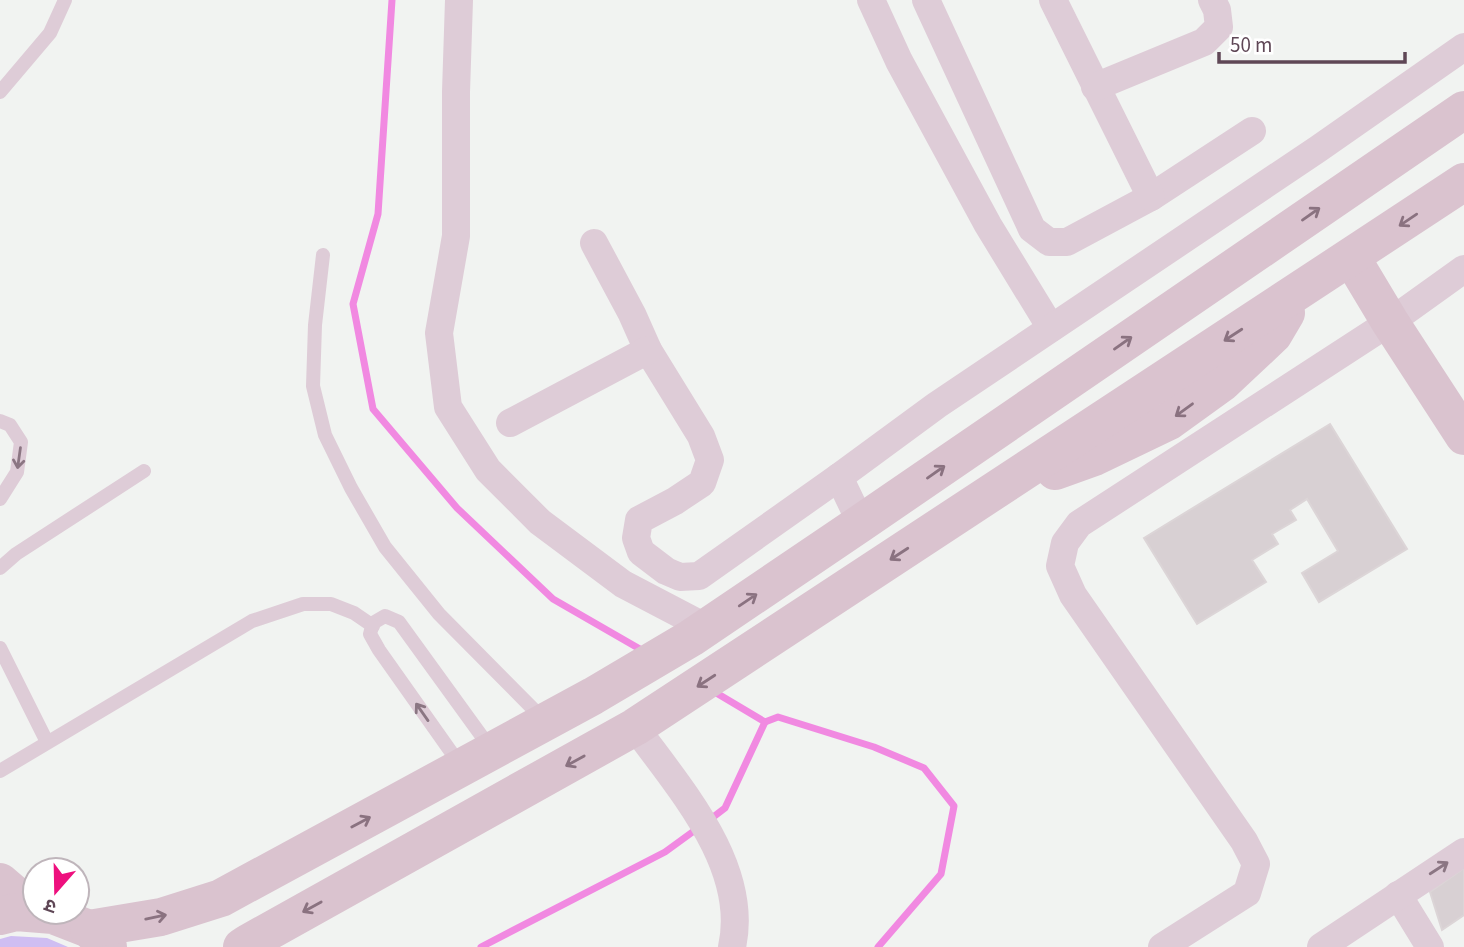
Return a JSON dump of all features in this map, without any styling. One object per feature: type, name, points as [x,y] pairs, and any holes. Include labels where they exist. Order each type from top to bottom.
[{"type":"street","points":[[459,0],[456,236],[439,333],[448,407],[488,470],[540,522],[622,584],[699,633]]},
{"type":"street","points":[[871,0],[899,61],[988,225],[1051,328]]},
{"type":"street","points":[[926,0],[1032,229],[1049,242],[1067,242],[1151,197],[1252,131]]},
{"type":"street","points":[[1053,0],[1151,197]]},
{"type":"street","points":[[1096,87],[1204,41],[1219,27],[1217,10],[1212,0]]},
{"type":"street","points":[[594,243],[648,350],[701,436],[710,460],[702,483],[639,520],[636,538],[641,552],[666,571],[681,577],[699,576],[937,405],[1318,149],[1464,47]]},
{"type":"street","points":[[74,926],[98,938],[221,898],[593,696],[699,633],[1464,110]]},
{"type":"street","points":[[242,947],[635,727],[1018,476],[1052,472],[1094,457],[1169,421],[1223,382],[1273,335],[1297,292],[1464,182]]},
{"type":"street","points":[[1351,257],[1464,436]]},
{"type":"street","points":[[1162,947],[1247,893],[1256,864],[1244,841],[1073,594],[1060,566],[1065,542],[1079,524],[1390,322],[1464,269]]},
{"type":"street","points":[[510,423],[648,350]]},
{"type":"street","points":[[838,477],[862,523]]},
{"type":"street","points":[[635,727],[688,800],[717,850],[734,900],[732,947]]},
{"type":"street","points":[[1321,947],[1464,852]]},
{"type":"street","points":[[0,882],[21,898]]},
{"type":"street","points":[[1398,895],[1430,947]]},
{"type":"street","points":[[0,916],[21,912]]},
{"type":"lane","points":[[0,92],[50,33],[65,0]]},
{"type":"lane","points":[[323,255],[315,325],[313,386],[325,435],[351,488],[385,547],[439,614],[545,722]]},
{"type":"lane","points":[[0,421],[10,425],[21,442],[17,472],[0,499]]},
{"type":"lane","points":[[0,568],[16,554],[144,471]]},
{"type":"lane","points":[[0,771],[253,621],[303,604],[331,604],[354,613],[373,625]]},
{"type":"lane","points":[[385,617],[399,622],[477,759],[379,650],[370,634],[373,623],[385,617]]},
{"type":"lane","points":[[0,648],[47,742]]},
{"type":"shaded area","points":[[11,936],[47,938],[68,947],[0,947],[0,939]]},
{"type":"building","points":[[1330,424],[1407,549],[1319,602],[1302,573],[1338,551],[1307,499],[1290,510],[1296,520],[1272,534],[1278,544],[1252,560],[1266,582],[1197,624],[1144,538]]},
{"type":"building","points":[[1464,868],[1464,915],[1442,930],[1430,892]]},
{"type":"waterway","points":[[392,0],[378,214],[353,304],[373,409],[457,508],[553,599],[645,652]]},
{"type":"waterway","points":[[713,691],[765,722],[778,717],[874,747],[924,768],[954,806],[941,874],[878,947]]},
{"type":"waterway","points":[[708,821],[725,808],[765,722]]},
{"type":"waterway","points":[[481,947],[665,852],[698,828]]}]
